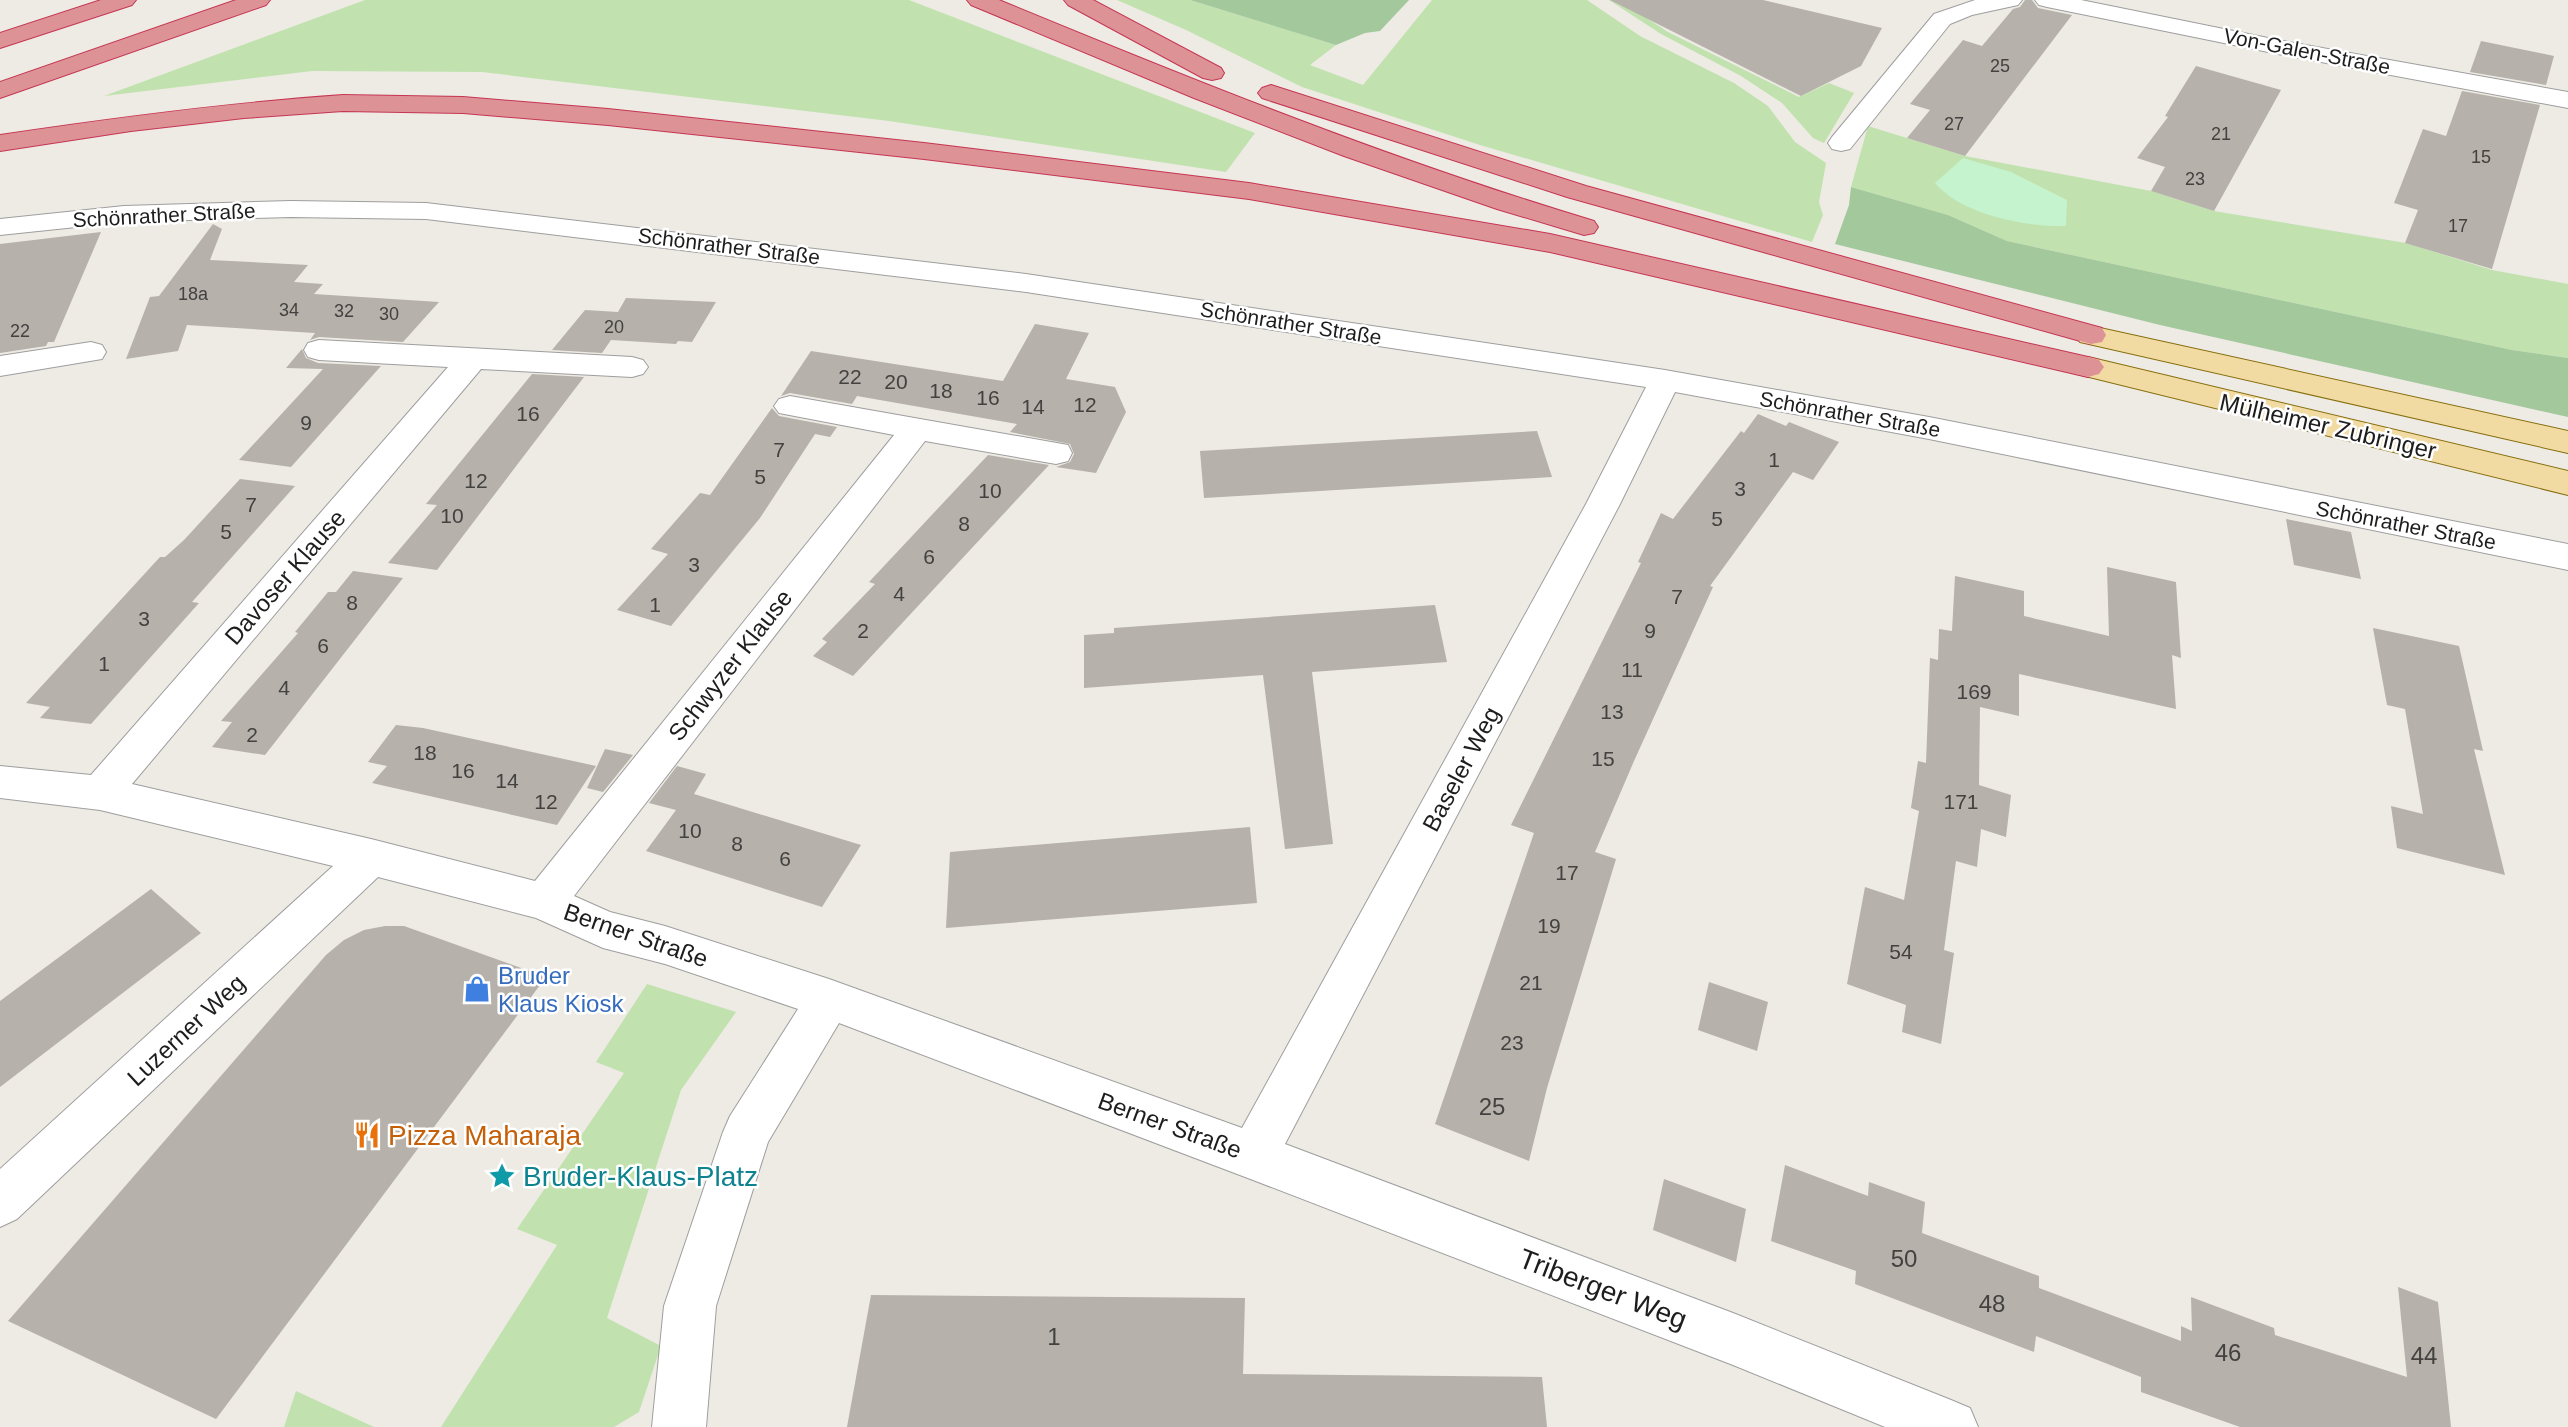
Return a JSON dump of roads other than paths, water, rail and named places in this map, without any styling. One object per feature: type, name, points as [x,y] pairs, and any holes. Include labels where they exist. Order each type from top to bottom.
[{"type":"highway","points":[[0,26],[111,0]]},
{"type":"highway","points":[[0,41],[124,0]]},
{"type":"highway","points":[[0,90],[258,0]]},
{"type":"highway","points":[[979,0],[1221,101],[1364,156],[1452,186],[1647,246],[2075,364]]},
{"type":"highway","points":[[1026,0],[1212,73],[1396,137],[1888,281],[2091,335]]},
{"type":"highway","points":[[1076,0],[1212,73]]},
{"type":"highway","points":[[0,143],[131,123],[244,110],[343,103],[463,105],[622,118],[924,151],[1249,191],[1550,243],[2075,364]]},
{"type":"main road","name":"Mülheimer Zubringer","points":[[2091,335],[2568,442]]},
{"type":"main road","name":"Mülheimer Zubringer","points":[[2075,364],[2568,483]]},
{"type":"street","points":[[1841,143],[1942,19],[1965,9],[2010,0]]},
{"type":"street","name":"Von-Galen-Straße","points":[[2047,0],[2278,47],[2568,100]]},
{"type":"street","name":"Schönrather Straße","points":[[0,227],[138,214],[291,209],[426,211],[540,222],[1026,283],[1665,380],[1929,428],[2568,556]]},
{"type":"street","points":[[319,350],[632,367]]},
{"type":"street","points":[[0,366],[91,352]]},
{"type":"street","name":"Davoser Klause","points":[[100,793],[471,360]]},
{"type":"street","name":"Baseler Weg","points":[[1253,1156],[1603,504],[1665,380]]},
{"type":"street","points":[[790,406],[1056,453]]},
{"type":"street","name":"Schwyzer Klause","points":[[544,902],[917,428]]},
{"type":"street","name":"Berner Straße","points":[[0,782],[100,793],[371,857],[544,902],[603,929],[664,945],[829,999],[1253,1156]]},
{"type":"street","name":"Luzerner Weg","points":[[0,1202],[371,857]]},
{"type":"street","points":[[679,1427],[690,1306],[747,1132],[829,999]]},
{"type":"street","name":"Triberger Weg","points":[[1253,1156],[1733,1339],[1951,1427]]},
{"type":"place","name":"Bruder Klaus Kiosk","points":[[477,989]]},
{"type":"place","name":"Pizza Maharaja","points":[[367,1135]]},
{"type":"place","name":"Bruder-Klaus-Platz","points":[[502,1176]]}]
